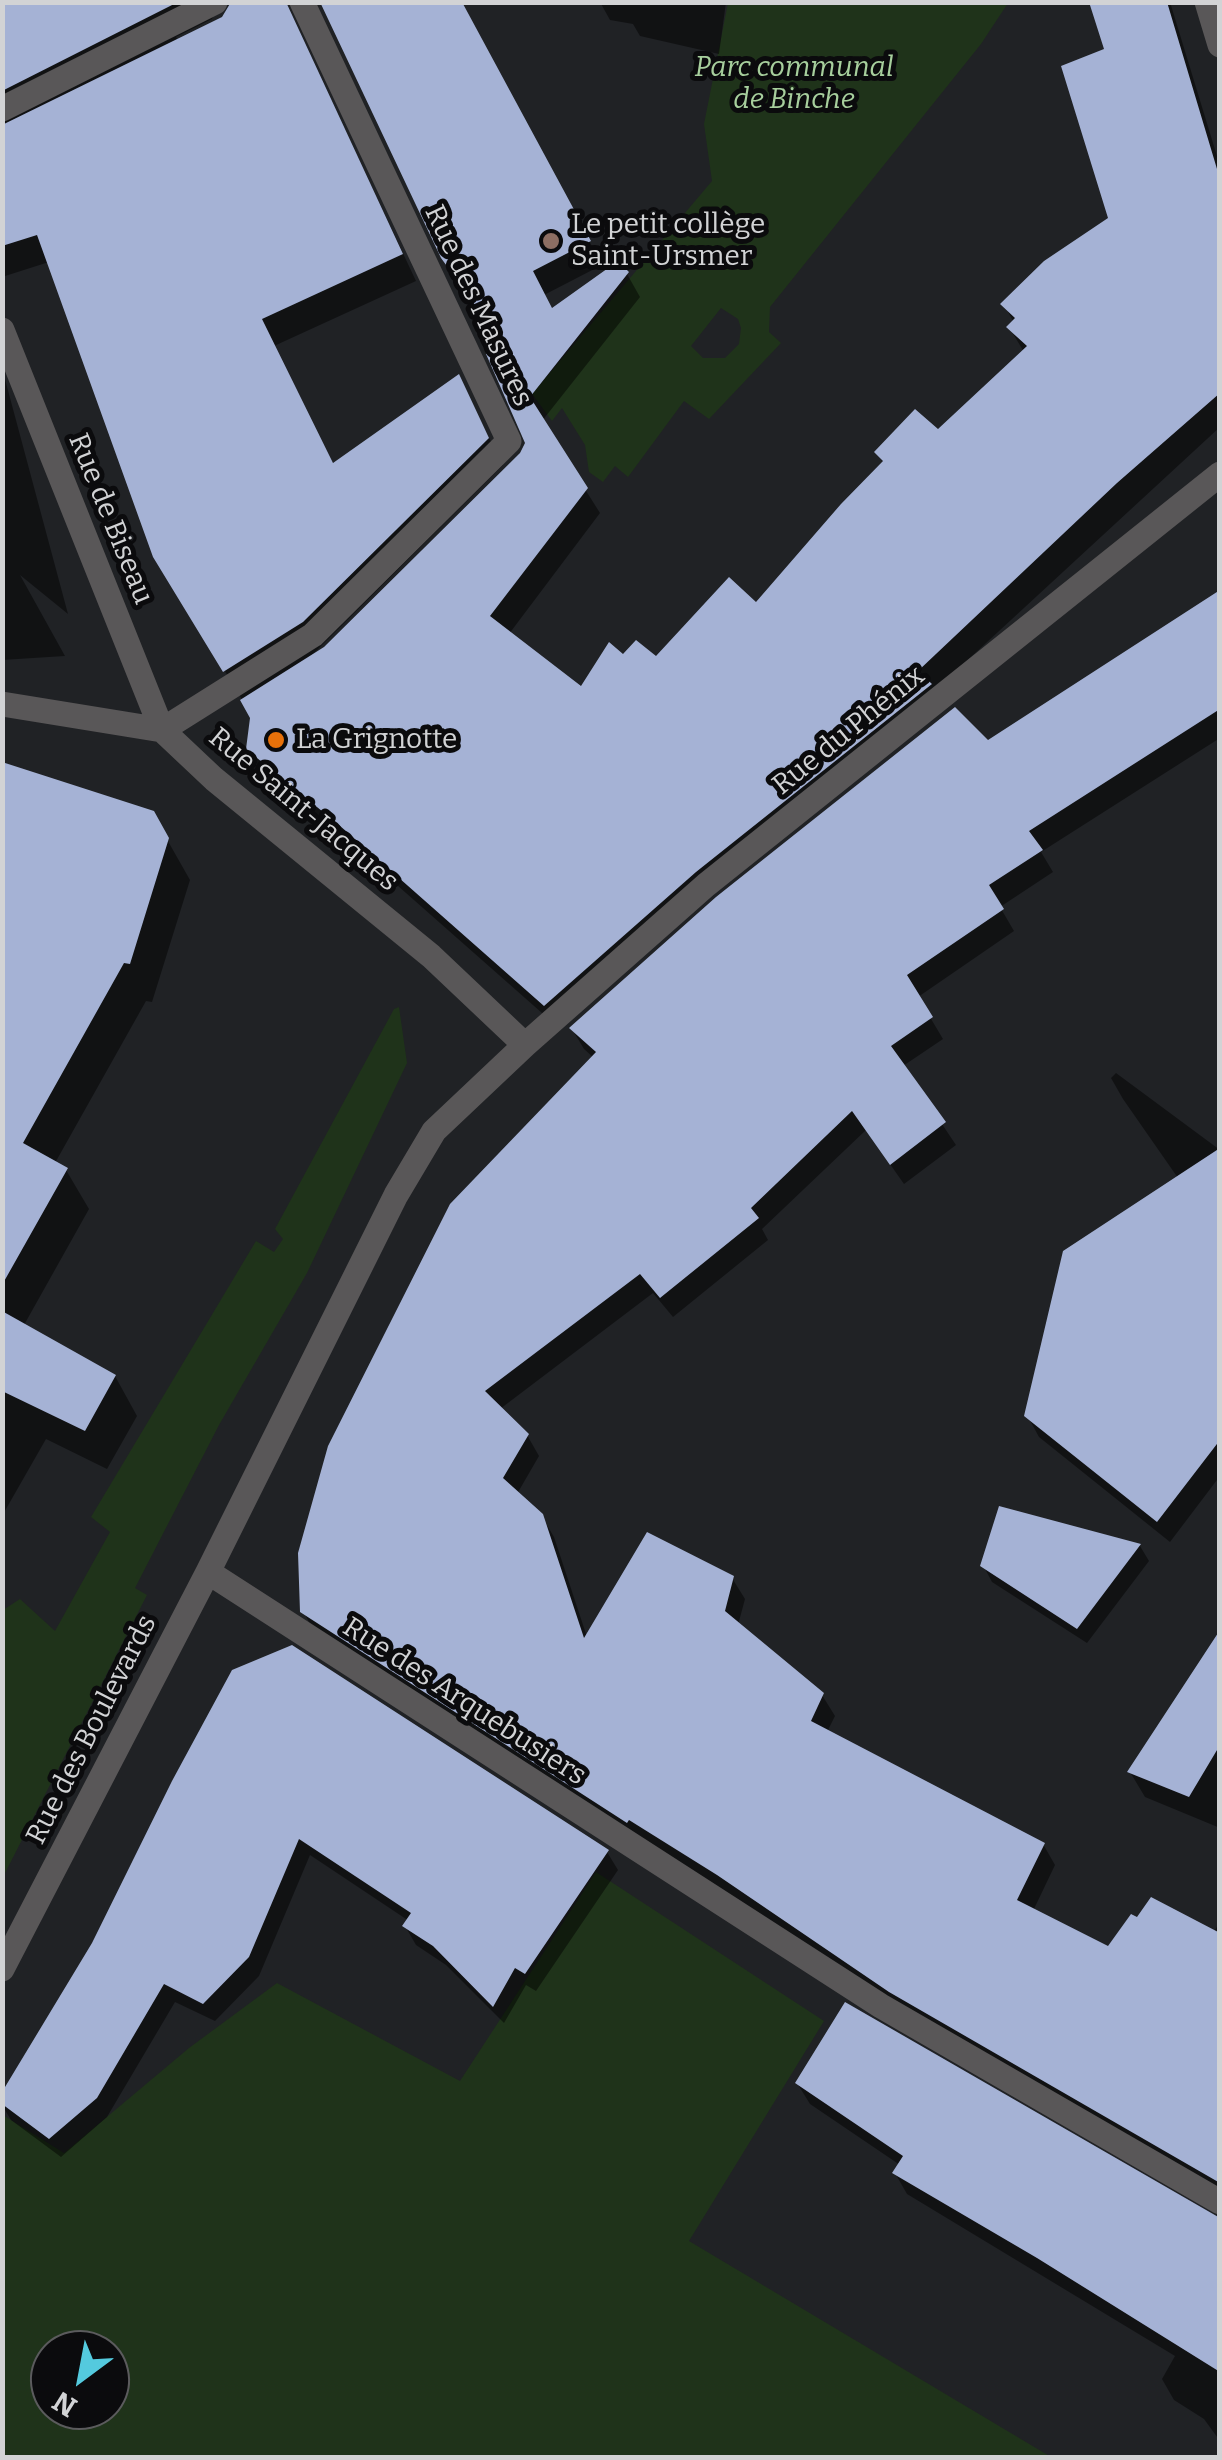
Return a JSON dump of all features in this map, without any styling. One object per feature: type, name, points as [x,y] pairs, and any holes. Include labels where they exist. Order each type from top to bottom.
[{"type":"street","points":[[2,108],[215,2]]},
{"type":"street","name":"Rue des Masures","points":[[162,730],[313,635],[509,441],[302,2]]},
{"type":"street","points":[[1207,2],[1220,45]]},
{"type":"street","name":"Rue de Biseau","points":[[2,330],[162,730]]},
{"type":"street","name":"Rue du Phénix","points":[[525,1045],[706,885],[1220,474]]},
{"type":"street","points":[[2,704],[162,730]]},
{"type":"street","name":"Rue Saint-Jacques","points":[[162,730],[214,779],[430,956],[525,1045]]},
{"type":"street","points":[[208,1572],[396,1195],[434,1131],[525,1045]]},
{"type":"street","name":"Rue des Boulevards","points":[[2,1969],[208,1572]]},
{"type":"street","name":"Rue des Arquebusiers","points":[[208,1572],[881,2006],[1220,2202]]},
{"type":"green space","name":"Parc communal de Binche","points":[[728,3],[1008,3],[981,44],[770,307],[769,332],[781,343],[709,419],[684,401],[628,477],[615,466],[603,482],[589,472],[585,445],[562,408],[552,421],[532,394],[712,181],[704,124]],"holes":[[[721,308],[738,319],[739,344],[725,358],[703,358],[691,346]]]},
{"type":"green space","points":[[399,1007],[407,1063],[307,1273],[219,1425],[135,1588],[147,1595],[3,1877],[3,1610],[20,1599],[55,1631],[110,1532],[91,1517],[256,1241],[274,1252],[283,1239],[275,1229],[394,1009]]},
{"type":"green space","points":[[596,1872],[824,2021],[689,2241],[1051,2457],[3,2457],[3,2115],[64,2153],[189,2048],[277,1983],[460,2081]]},
{"type":"building","points":[[2,2],[178,2],[2,91]]},
{"type":"building","points":[[231,2],[286,2],[403,254],[262,319],[333,463],[459,374],[489,438],[303,622],[223,672],[153,557],[37,235],[2,246],[2,125],[222,17]]},
{"type":"building","points":[[320,2],[462,2],[591,241],[533,271],[552,308],[618,261],[629,272],[530,397],[588,488],[490,616],[581,686],[609,642],[623,654],[636,640],[656,656],[729,577],[756,602],[883,461],[874,452],[915,409],[938,429],[1027,346],[1006,327],[1015,318],[1000,304],[1044,261],[1108,218],[1061,66],[1104,49],[1089,2],[1167,2],[1220,179],[1220,393],[1117,483],[918,671],[932,684],[696,872],[544,1006],[339,825],[246,749],[250,718],[240,700],[324,647],[520,453],[525,443],[486,354],[496,347],[473,302],[441,258]]},
{"type":"building","points":[[1220,590],[1220,709],[1029,831],[1043,850],[989,885],[1004,909],[907,975],[933,1017],[891,1046],[946,1122],[890,1165],[852,1111],[751,1208],[759,1218],[660,1298],[640,1274],[485,1391],[529,1434],[503,1478],[543,1514],[584,1638],[647,1532],[734,1576],[725,1611],[824,1693],[811,1721],[1045,1843],[1017,1900],[1108,1946],[1131,1914],[1137,1917],[1151,1897],[1220,1933],[1220,2183],[889,1992],[717,1875],[629,1820],[627,1823],[300,1612],[298,1553],[328,1446],[450,1204],[596,1052],[569,1028],[716,897],[955,707],[988,740]]},
{"type":"building","points":[[2,762],[154,811],[169,838],[130,964],[124,963],[23,1143],[68,1168],[2,1285]]},
{"type":"building","points":[[1220,1148],[1220,1440],[1157,1522],[1024,1416],[1063,1251]]},
{"type":"building","points":[[2,1311],[116,1375],[85,1431],[2,1391]]},
{"type":"building","points":[[999,1506],[1141,1544],[1077,1629],[980,1566]]},
{"type":"building","points":[[1220,1630],[1220,1745],[1189,1797],[1127,1772]]},
{"type":"building","points":[[292,1645],[609,1850],[525,1974],[515,1968],[493,2007],[433,1946],[402,1926],[411,1913],[299,1839],[249,1957],[203,2004],[164,1984],[97,2098],[49,2139],[2,2104],[2,2092],[92,1943],[232,1670]]},
{"type":"building","points":[[845,2002],[1220,2218],[1220,2372],[892,2173],[903,2156],[795,2083]]},
{"type":"place","name":"Le petit collège Saint-Ursmer","points":[[551,241]]},
{"type":"place","name":"La Grignotte","points":[[276,740]]}]
